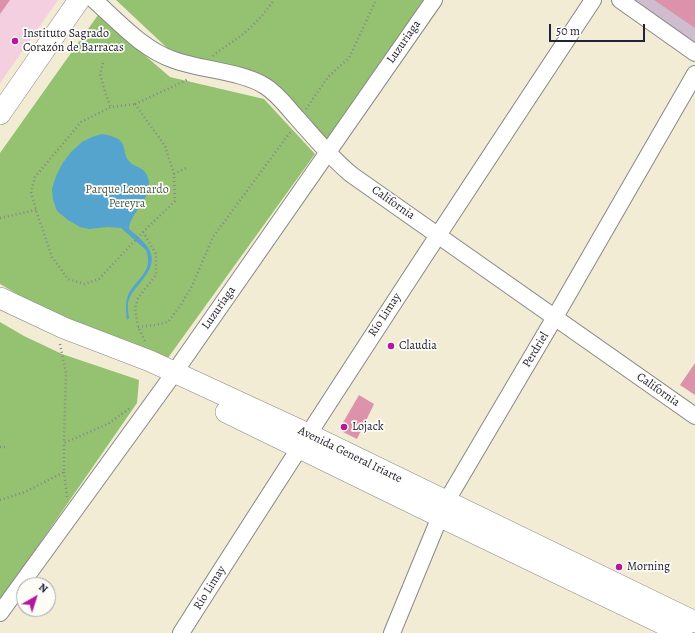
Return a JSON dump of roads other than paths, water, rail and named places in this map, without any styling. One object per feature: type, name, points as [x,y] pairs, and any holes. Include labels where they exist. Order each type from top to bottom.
[{"type":"main road","points":[[0,114],[79,0]]},
{"type":"main road","points":[[0,293],[27,312]]},
{"type":"main road","name":"Avenida General Iriarte","points":[[0,298],[27,312],[64,328],[150,361],[166,383]]},
{"type":"main road","name":"Avenida General Iriarte","points":[[0,310],[40,333],[60,342],[145,373],[303,441],[442,509],[682,633]]},
{"type":"main road","name":"Avenida General Iriarte","points":[[442,509],[695,622]]},
{"type":"street","name":"California","points":[[94,0],[146,46],[174,60],[248,79],[261,84],[277,95],[327,152],[352,175],[695,416]]},
{"type":"street","name":"Luzuriaga","points":[[0,613],[166,383],[434,0]]},
{"type":"street","name":"Río Limay","points":[[181,633],[303,441],[437,235],[593,0]]},
{"type":"street","points":[[620,0],[695,53]]},
{"type":"street","name":"Perdriel","points":[[392,633],[442,509],[555,318],[695,74]]},
{"type":"water","points":[[102,134],[119,139],[123,144],[128,160],[143,170],[149,180],[147,195],[134,215],[129,229],[149,249],[152,256],[152,263],[146,276],[129,299],[129,318],[127,320],[127,298],[131,289],[146,270],[148,258],[146,250],[121,228],[107,227],[89,229],[80,227],[57,211],[53,200],[52,189],[62,164],[71,152],[82,142]]},
{"type":"place","name":"Instituto Sagrado Corazón de Barracas","points":[[15,41]]},
{"type":"place","name":"Claudia","points":[[391,346]]},
{"type":"place","name":"Lojack","points":[[344,427]]},
{"type":"place","name":"Morning","points":[[619,567]]},
{"type":"park label","name":"Parque Leonardo Pereyra","points":[[127,197]]}]
